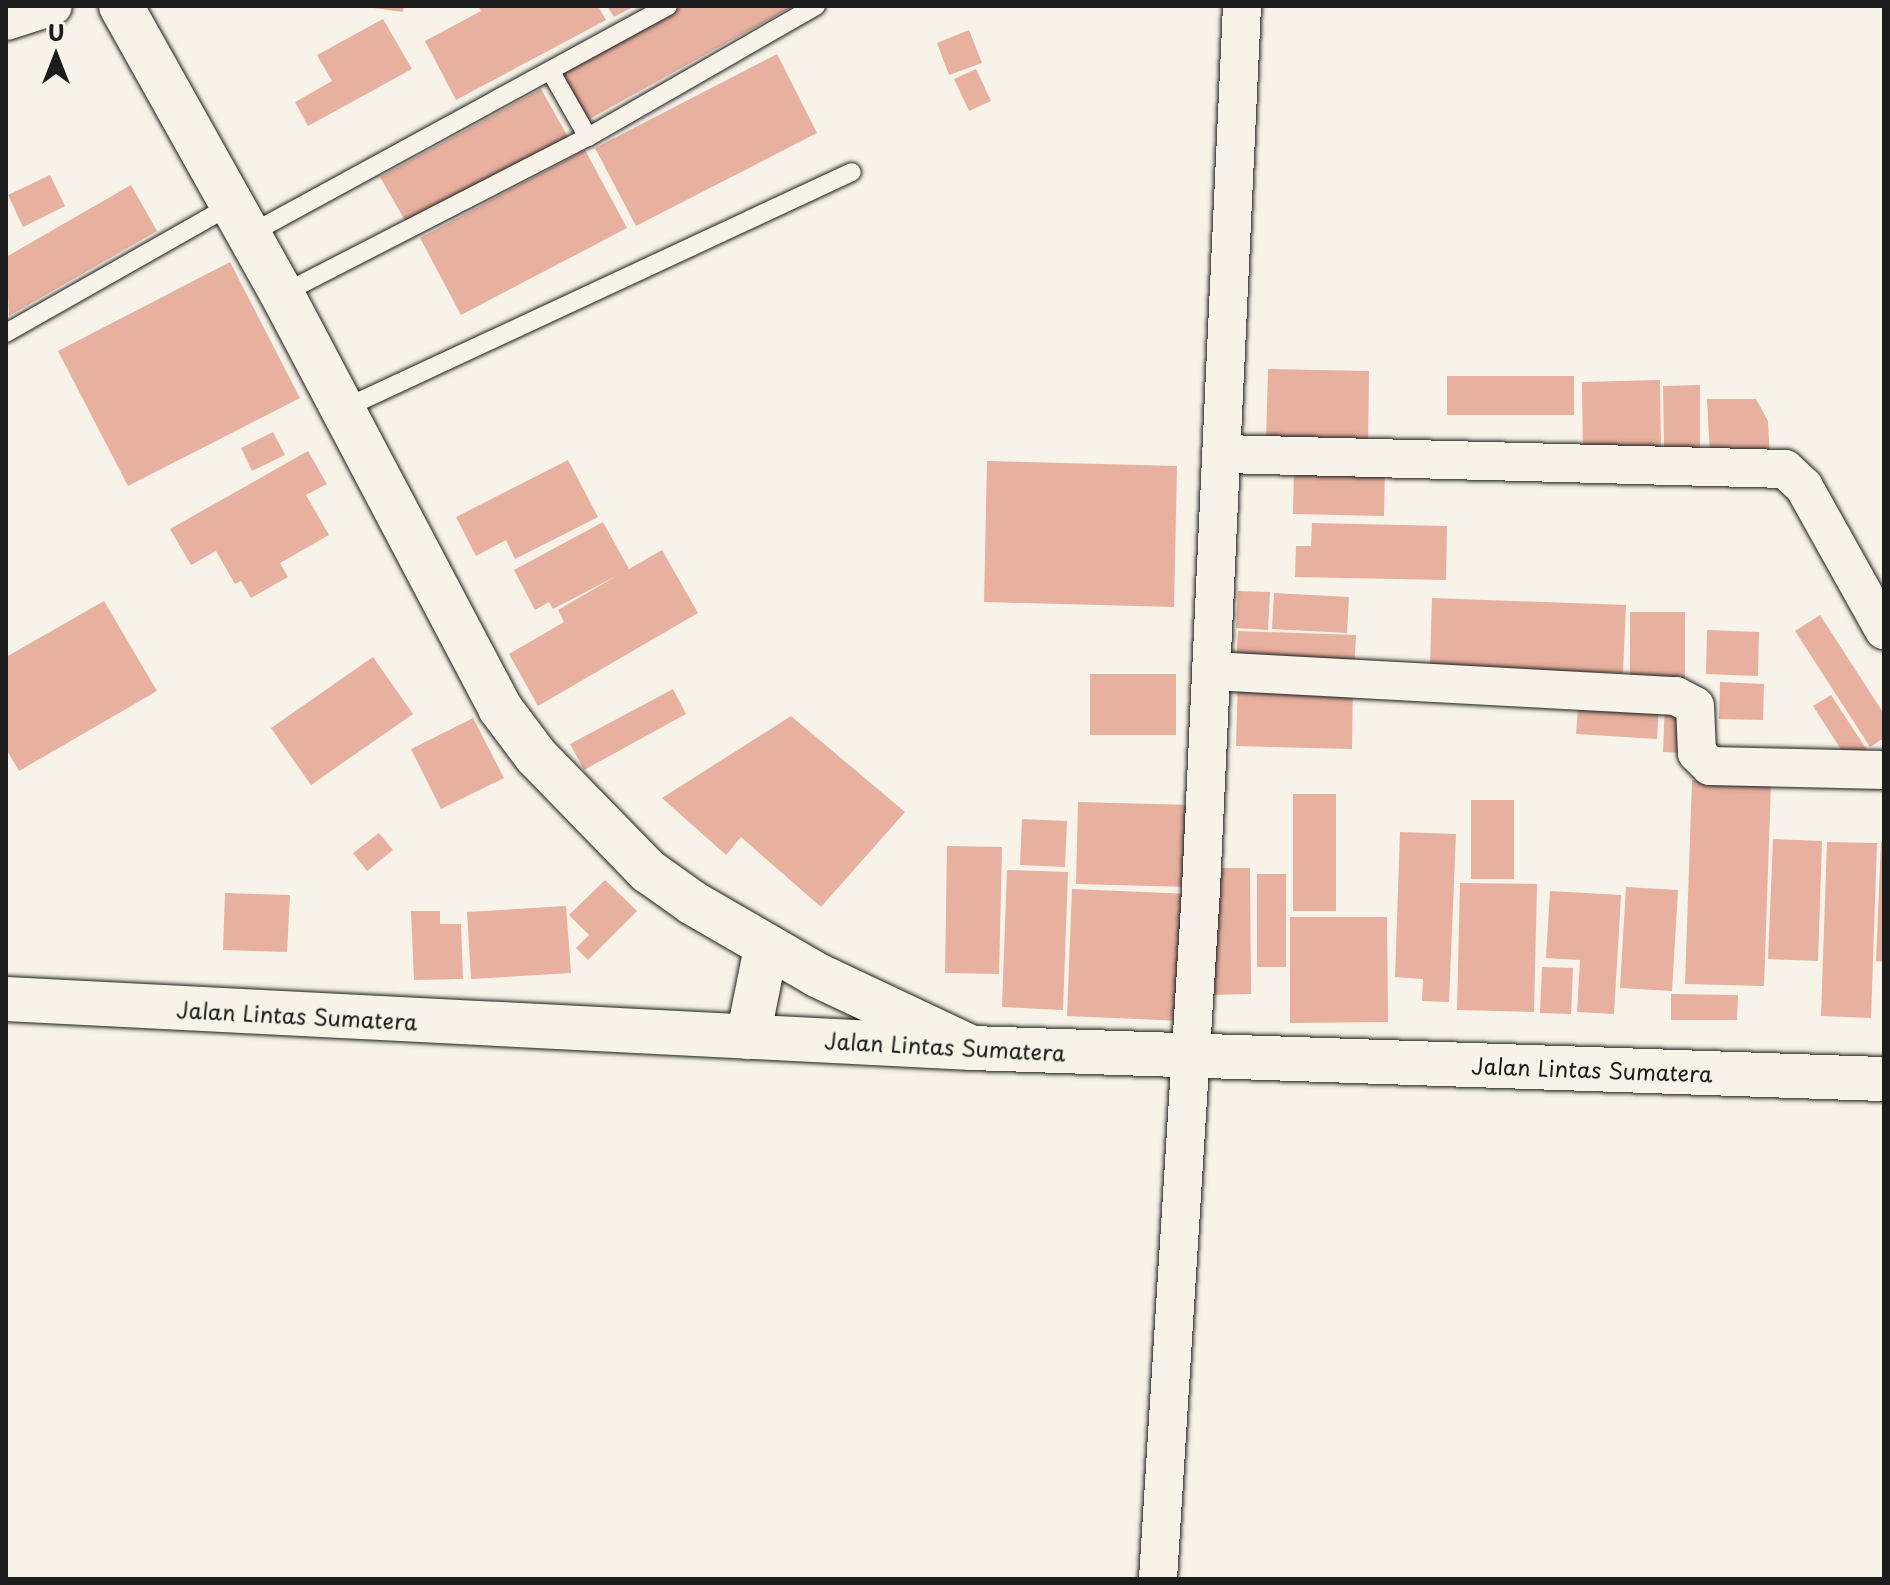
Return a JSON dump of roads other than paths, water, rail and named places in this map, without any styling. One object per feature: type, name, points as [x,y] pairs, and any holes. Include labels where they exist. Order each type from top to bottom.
[{"type":"main road","points":[[121,6],[282,294],[500,708],[536,756],[648,871],[766,948],[972,1048]]},
{"type":"main road","points":[[748,1037],[766,948]]},
{"type":"main road","name":"Jalan Lintas Sumatera","points":[[6,999],[972,1048],[1884,1079]]},
{"type":"street","points":[[6,21],[53,6]]},
{"type":"street","points":[[1158,1579],[1224,454],[1242,6]]},
{"type":"street","points":[[1224,454],[1785,469],[1804,487],[1884,630]]},
{"type":"street","points":[[1212,671],[1676,696],[1695,706],[1697,753],[1710,766],[1884,770]]},
{"type":"lane","points":[[6,333],[551,72],[668,6]]},
{"type":"lane","points":[[282,294],[588,137],[816,6]]},
{"type":"lane","points":[[551,72],[588,137]]},
{"type":"lane","points":[[341,410],[852,172]]}]
